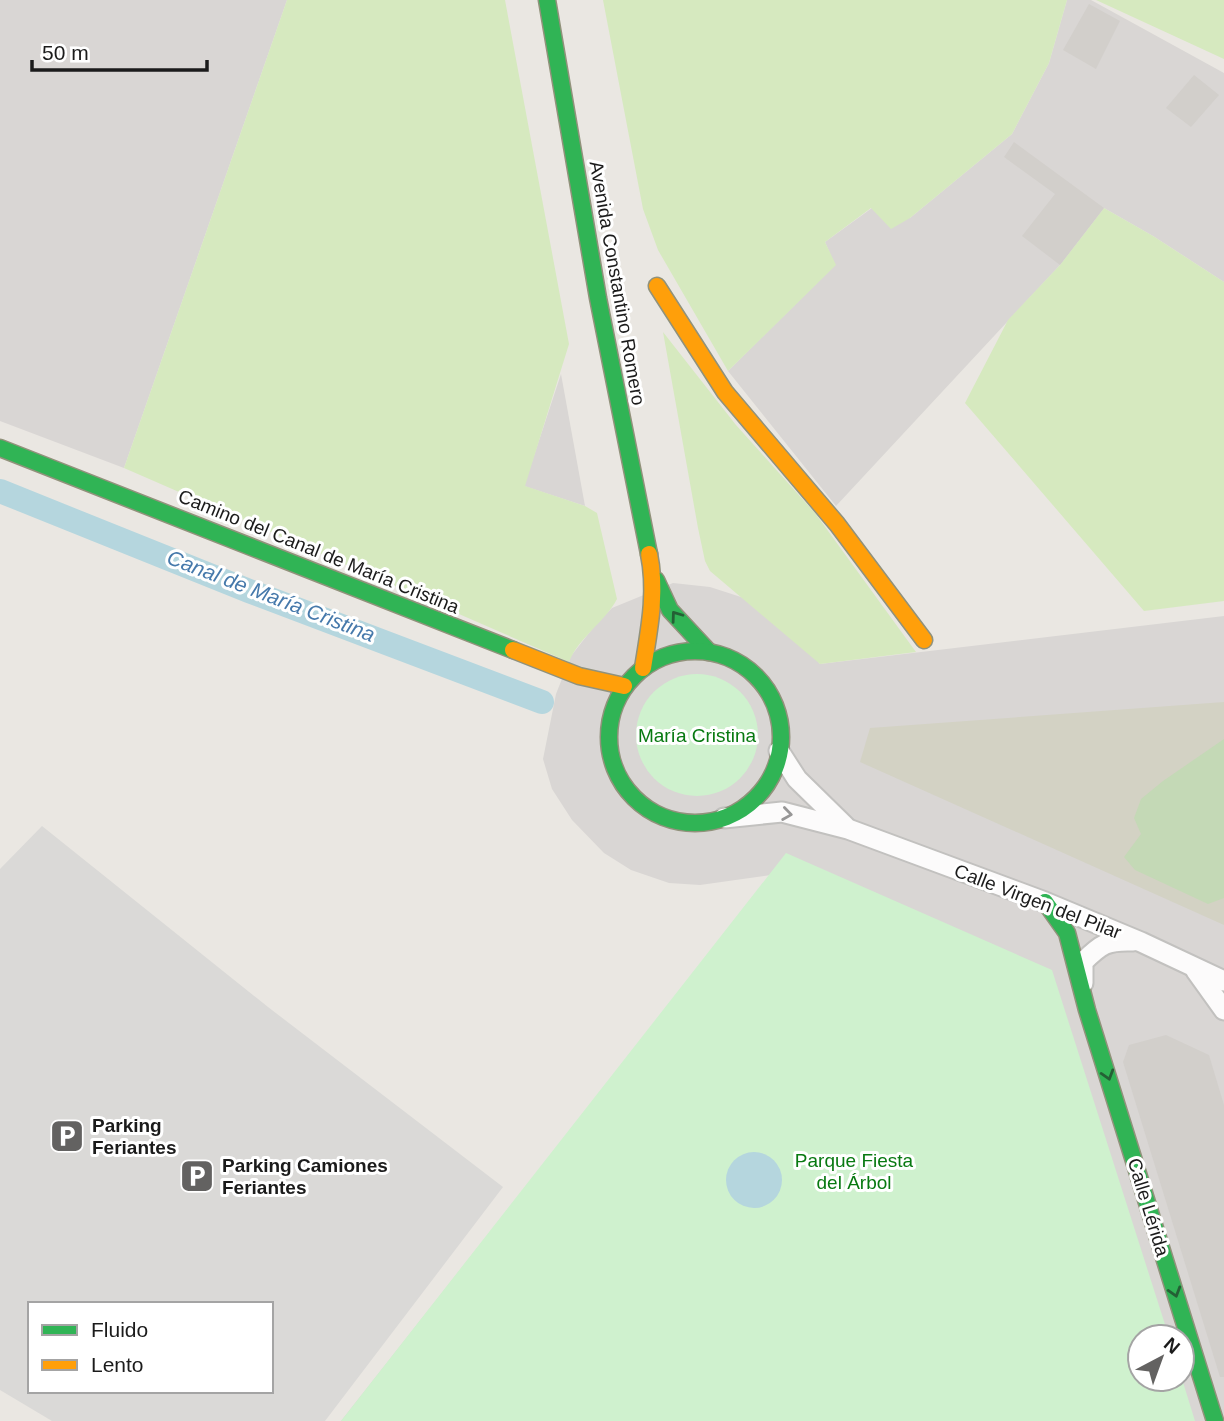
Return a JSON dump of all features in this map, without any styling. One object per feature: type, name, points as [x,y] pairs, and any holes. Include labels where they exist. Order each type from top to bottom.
[{"type":"street","name":"Avenida Constantino Romero","points":[[547,0],[598,298],[653,572],[653,609],[643,668]]},
{"type":"street","points":[[657,286],[725,392],[837,524],[924,640]]},
{"type":"street","name":"Camino del Canal de María Cristina","points":[[0,448],[579,676],[624,686]]},
{"type":"street","name":"Avenida Constantino Romero","points":[[653,572],[670,610],[709,652]]},
{"type":"street","points":[[699,650],[724,655],[748,669],[766,688],[778,713],[781,740],[779,751],[770,779],[758,796],[743,809],[724,818],[697,823],[670,819],[645,807],[625,788],[613,764],[608,737],[612,710],[624,686],[643,668],[674,652],[699,650]]},
{"type":"street","name":"Calle Virgen del Pilar","points":[[779,751],[797,779],[848,829]]},
{"type":"street","name":"Calle Virgen del Pilar","points":[[724,818],[782,812],[848,829],[1045,902],[1141,942],[1224,981]]},
{"type":"street","name":"Calle Lérida","points":[[1045,902],[1067,933],[1083,994],[1215,1421]]},
{"type":"street","name":"Calle Lérida","points":[[1083,994],[1083,962],[1097,948],[1105,943],[1141,942]]},
{"type":"street","points":[[1193,967],[1224,1010]]},
{"type":"shaded area","points":[[0,0],[287,0],[124,468],[0,421]]},
{"type":"shaded area","points":[[1067,0],[1091,0],[1224,73],[1224,282],[1104,208],[1060,265],[836,506],[728,371],[835,265],[825,242],[872,208],[910,218],[1012,134],[1049,63]]},
{"type":"shaded area","points":[[561,374],[585,506],[524,486]]},
{"type":"shaded area","points":[[673,583],[710,587],[741,597],[786,624],[820,664],[1224,616],[1224,1421],[341,1421],[771,875],[700,885],[669,883],[631,870],[604,853],[572,820],[552,789],[543,759],[556,694],[571,656],[612,608]]},
{"type":"shaded area","points":[[1224,702],[1224,925],[860,762],[870,728]]},
{"type":"shaded area","points":[[42,826],[268,1007],[503,1187],[325,1421],[52,1421],[0,1390],[0,869]]},
{"type":"green space","points":[[287,0],[505,0],[569,344],[525,486],[585,506],[597,513],[617,599],[579,645],[569,662],[124,468]]},
{"type":"green space","points":[[603,0],[1067,0],[1049,63],[1012,134],[910,218],[891,229],[871,208],[825,242],[836,265],[728,371],[658,250],[643,209]]},
{"type":"green space","points":[[1096,0],[1224,0],[1224,59]]},
{"type":"green space","points":[[1104,208],[1224,282],[1224,601],[1144,611],[965,403],[1008,320],[1060,265]]},
{"type":"green space","points":[[663,332],[736,425],[815,513],[916,652],[820,664],[710,571],[705,561],[698,528]]},
{"type":"green space","name":"María Cristina","points":[[697,674],[720,679],[740,692],[753,712],[758,735],[753,758],[740,778],[720,791],[697,796],[674,791],[654,778],[641,758],[636,735],[641,712],[654,692],[674,679]]},
{"type":"green space","points":[[1224,739],[1224,898],[1208,904],[1135,870],[1124,857],[1141,834],[1134,818],[1141,799]]},
{"type":"green space","name":"Parque Fiesta del Árbol","points":[[786,853],[1052,970],[1165,1323],[1126,1323],[1126,1393],[1186,1393],[1195,1421],[341,1421]]},
{"type":"water","points":[[748,1152],[760,1152],[770,1156],[778,1164],[782,1180],[778,1196],[770,1204],[760,1208],[748,1208],[738,1204],[730,1196],[726,1186],[726,1174],[730,1164],[738,1156]]},
{"type":"building","points":[[1089,4],[1120,21],[1096,69],[1063,50]]},
{"type":"building","points":[[1194,75],[1219,95],[1191,127],[1166,108]]},
{"type":"building","points":[[1014,142],[1104,208],[1060,265],[1022,236],[1055,194],[1004,157]]},
{"type":"building","points":[[1166,1035],[1209,1055],[1224,1105],[1224,1377],[1220,1377],[1123,1062],[1129,1045]]},
{"type":"waterway","name":"Canal de María Cristina","points":[[0,491],[249,591],[542,702]]},
{"type":"traffic: fast","points":[[547,0],[598,298],[649,554]]},
{"type":"traffic: fast","points":[[0,448],[513,650]]},
{"type":"traffic: fast","points":[[656,580],[670,610],[709,652]]},
{"type":"traffic: fast","points":[[695,651],[728,658],[756,676],[774,704],[781,737],[774,770],[756,798],[728,816],[695,823],[662,816],[634,798],[616,770],[609,737],[616,704],[634,676],[662,658],[695,651]]},
{"type":"traffic: fast","points":[[1045,902],[1067,933],[1087,1010],[1215,1421]]},
{"type":"traffic: slow","points":[[657,286],[725,392],[837,524],[924,640]]},
{"type":"traffic: slow","points":[[643,668],[652,597],[649,554]]},
{"type":"traffic: slow","points":[[513,650],[579,676],[624,686]]},
{"type":"place","name":"Parking Feriantes","points":[[67,1136]]},
{"type":"place","name":"Parking Camiones Feriantes","points":[[197,1176]]}]
